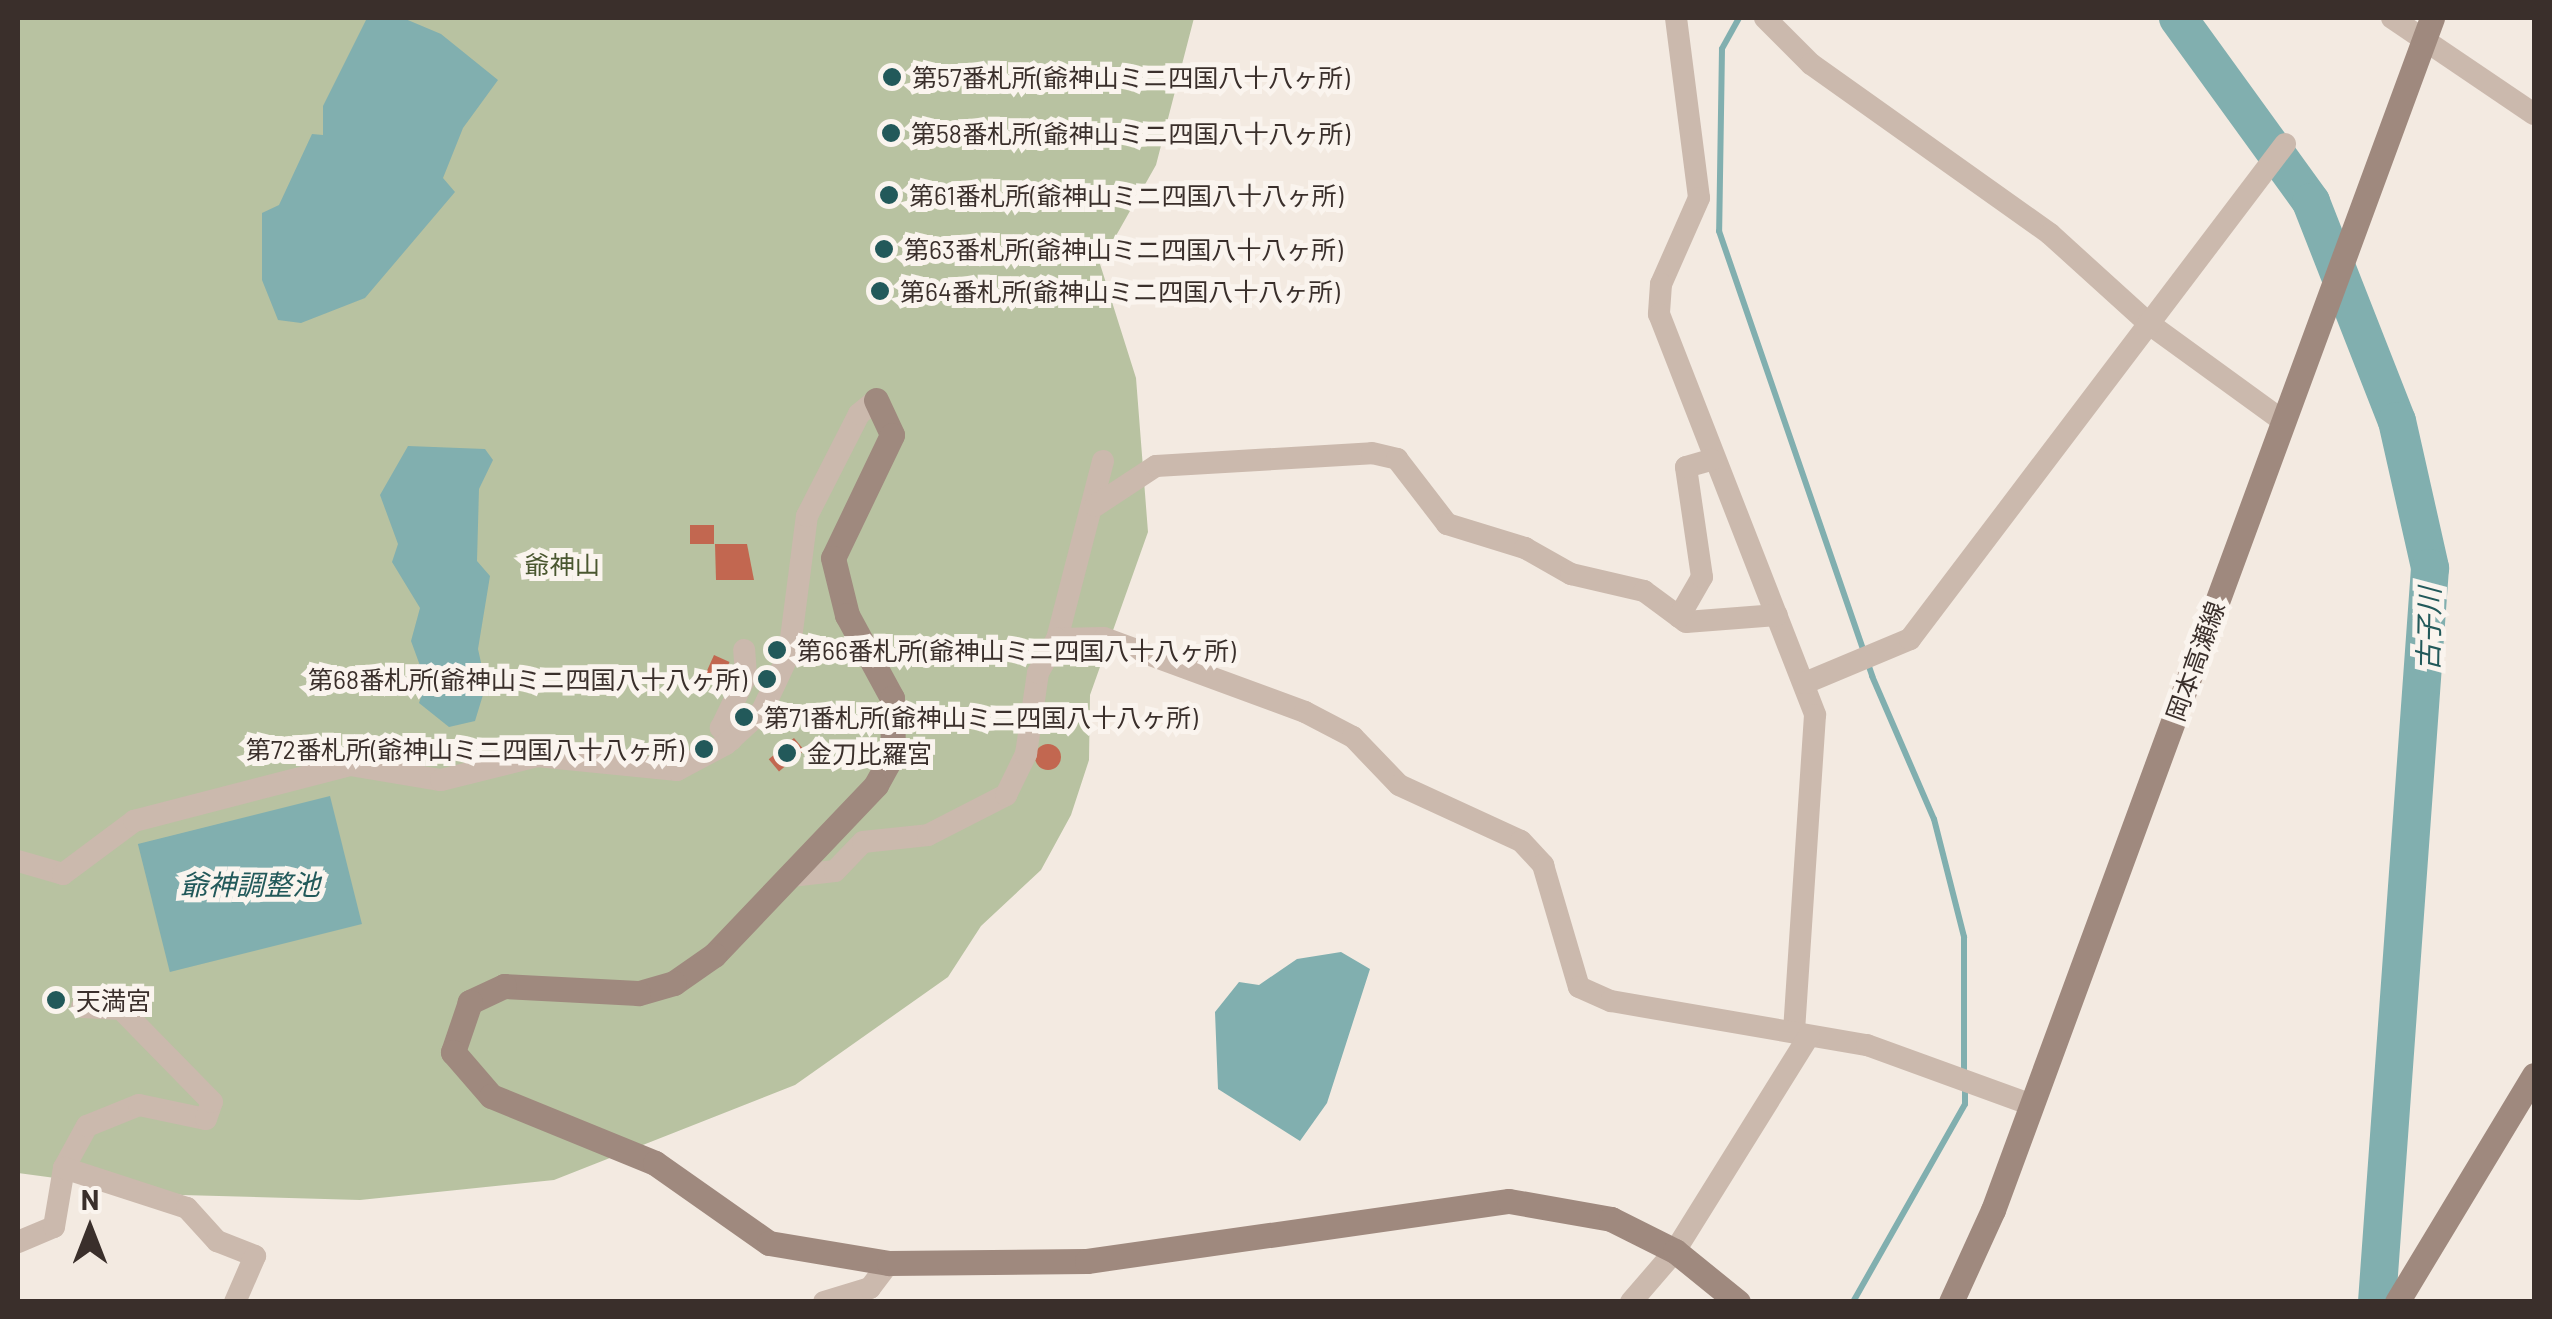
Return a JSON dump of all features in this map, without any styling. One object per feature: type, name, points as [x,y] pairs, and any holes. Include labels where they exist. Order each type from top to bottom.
[{"type":"street","points":[[1631,1302],[1674,1251],[1802,1033],[1815,775],[1805,683],[1711,460],[1659,314],[1661,284],[1699,198],[1676,18]]},
{"type":"street","points":[[1765,18],[1811,64],[2050,234],[2148,323],[2282,421]]},
{"type":"street","points":[[2392,18],[2428,29],[2534,114]]},
{"type":"street","name":"岡本高瀬線","points":[[1951,1302],[2032,1106],[2428,29]]},
{"type":"street","points":[[1805,683],[1910,638],[2285,144]]},
{"type":"street","points":[[18,861],[63,874],[134,821],[350,766],[440,780],[494,774],[537,756],[598,756],[636,772],[678,770],[730,740],[762,711],[789,654],[807,516],[859,414],[876,400],[892,435],[833,558],[846,615],[892,698],[893,754],[876,785],[714,956],[674,983],[638,993],[504,986],[470,1002],[453,1052],[491,1096],[655,1163],[769,1242],[889,1263],[1087,1262],[1509,1201],[1612,1220],[1674,1251],[1738,1302]]},
{"type":"street","points":[[1095,506],[1156,466],[1372,454],[1397,460],[1447,524],[1525,548],[1571,574],[1644,590],[1679,617],[1740,624],[1777,615]]},
{"type":"street","points":[[1679,617],[1702,577],[1684,478],[1686,466],[1711,460]]},
{"type":"street","points":[[790,876],[834,871],[863,842],[928,835],[1006,795],[1026,754],[1038,673],[1057,639],[1095,506],[1103,461]]},
{"type":"street","points":[[1057,639],[1104,638],[1304,712],[1353,736],[1399,784],[1521,841],[1543,864],[1579,987],[1611,1000],[1868,1045],[2032,1106]]},
{"type":"street","points":[[730,740],[721,728],[746,676],[744,650]]},
{"type":"street","points":[[18,1242],[54,1226],[64,1168],[87,1126],[140,1105],[206,1119],[212,1102],[120,1009],[82,1007]]},
{"type":"street","points":[[2397,1302],[2534,1075]]},
{"type":"street","points":[[64,1168],[187,1208],[217,1241],[255,1256],[234,1302]]},
{"type":"street","points":[[824,1302],[870,1288],[889,1263]]},
{"type":"green space","name":"爺神山","points":[[18,18],[1194,18],[1156,165],[1100,264],[1136,378],[1148,532],[1090,695],[1089,760],[1071,815],[1041,870],[981,926],[948,977],[795,1085],[554,1180],[360,1200],[182,1195],[18,1173]]},
{"type":"water","points":[[367,18],[403,18],[441,34],[498,80],[463,128],[443,178],[455,192],[365,298],[301,323],[278,320],[262,280],[262,213],[279,205],[312,134],[323,135],[323,106]]},
{"type":"water","points":[[408,446],[485,449],[493,460],[479,489],[477,561],[490,576],[478,649],[486,685],[475,721],[449,727],[419,703],[426,682],[411,641],[420,608],[392,562],[398,544],[380,495]]},
{"type":"water","name":"爺神調整池","points":[[330,796],[362,924],[170,972],[138,844]]},
{"type":"water","points":[[1341,952],[1370,969],[1327,1103],[1300,1141],[1218,1089],[1215,1012],[1239,982],[1259,985],[1297,959]]},
{"type":"building","points":[[690,525],[714,525],[714,544],[690,544]]},
{"type":"building","points":[[715,544],[747,544],[754,580],[716,580]]},
{"type":"building","points":[[714,655],[730,662],[719,685],[704,678]]},
{"type":"building","name":"金刀比羅宮","points":[[794,738],[804,750],[779,771],[769,759]]},
{"type":"building","points":[[1048,744],[1057,748],[1061,757],[1057,766],[1048,770],[1039,766],[1035,757],[1039,748]]},
{"type":"building","name":"天満宮","points":[[56,988],[68,1000],[56,1012],[44,1000]]},
{"type":"waterway","points":[[1739,18],[1722,49],[1719,231],[1872,676],[1934,819],[1964,937],[1964,1075]]},
{"type":"waterway","name":"古子川","points":[[2178,18],[2311,202],[2397,421],[2430,568],[2377,1302]]},
{"type":"waterway","points":[[1853,1302],[1965,1104],[1965,1087]]},
{"type":"place","name":"第57番札所(爺神山ミニ四国八十八ヶ所)","points":[[892,77]]},
{"type":"place","name":"第58番札所(爺神山ミニ四国八十八ヶ所)","points":[[891,133]]},
{"type":"place","name":"第61番札所(爺神山ミニ四国八十八ヶ所)","points":[[889,195]]},
{"type":"place","name":"第63番札所(爺神山ミニ四国八十八ヶ所)","points":[[884,249]]},
{"type":"place","name":"第64番札所(爺神山ミニ四国八十八ヶ所)","points":[[880,291]]},
{"type":"place","name":"第66番札所(爺神山ミニ四国八十八ヶ所)","points":[[777,650]]},
{"type":"place","name":"第68番札所(爺神山ミニ四国八十八ヶ所)","points":[[767,679]]},
{"type":"place","name":"第71番札所(爺神山ミニ四国八十八ヶ所)","points":[[744,717]]},
{"type":"place","name":"第72番札所(爺神山ミニ四国八十八ヶ所)","points":[[704,749]]},
{"type":"place","name":"金刀比羅宮","points":[[787,753]]},
{"type":"place","name":"天満宮","points":[[56,1000]]}]
